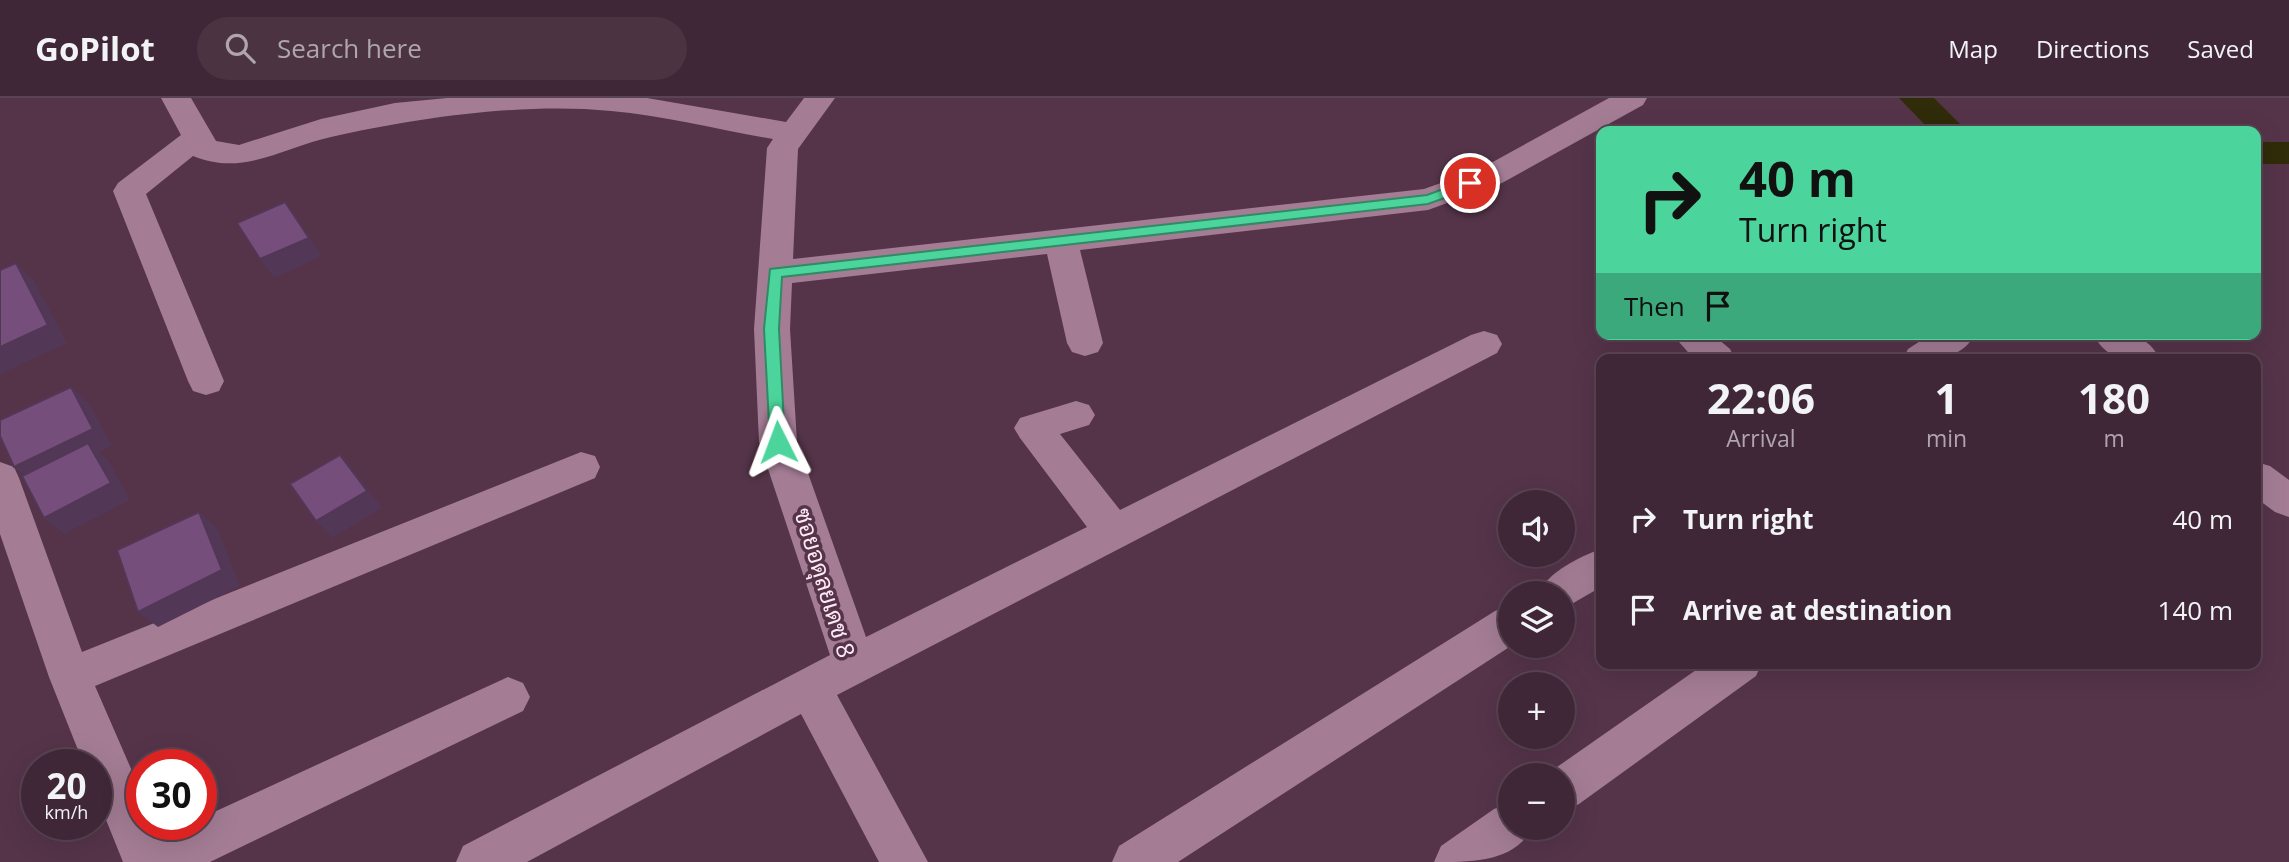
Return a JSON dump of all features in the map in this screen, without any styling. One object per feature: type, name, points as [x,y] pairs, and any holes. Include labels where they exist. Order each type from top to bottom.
[{"type":"street","points":[[176,98],[205,150],[240,155],[321,129],[395,113],[509,101],[643,102],[793,134]]},
{"type":"street","name":"ซอยอดุลยเดช 8","points":[[480,862],[854,664],[778,442],[772,329],[783,148],[820,98]]},
{"type":"street","points":[[775,273],[1428,199],[1491,176],[1632,98]]},
{"type":"street","points":[[198,137],[129,191],[206,381]]},
{"type":"street","points":[[1061,241],[1085,343]]},
{"type":"street","points":[[1696,340],[1711,354]]},
{"type":"street","points":[[1928,354],[1949,340]]},
{"type":"street","points":[[2118,340],[2136,354]]},
{"type":"street","points":[[854,664],[1484,344]]},
{"type":"street","points":[[1076,415],[1033,428],[1114,532]]},
{"type":"street","points":[[70,677],[581,467]]},
{"type":"street","points":[[0,478],[70,677],[148,862]]},
{"type":"street","points":[[2261,481],[2289,501]]},
{"type":"street","points":[[1575,583],[1596,569]]},
{"type":"street","points":[[1136,862],[1498,632]]},
{"type":"street","points":[[1575,781],[1733,669]]},
{"type":"street","points":[[810,688],[904,862]]},
{"type":"street","points":[[159,862],[508,697]]},
{"type":"street","points":[[1458,862],[1498,834]]},
{"type":"building","points":[[285,202],[309,238],[260,259],[237,223]]},
{"type":"building","points":[[16,263],[48,325],[0,347],[0,270]]},
{"type":"building","points":[[71,387],[93,429],[14,467],[0,436],[0,420]]},
{"type":"building","points":[[88,443],[111,483],[44,518],[22,476]]},
{"type":"building","points":[[340,455],[367,491],[316,521],[290,484]]},
{"type":"building","points":[[199,512],[222,570],[138,612],[117,550]]},
{"type":"waterway","points":[[1915,98],[1945,126]]},
{"type":"waterway","points":[[2261,153],[2289,153]]},
{"type":"route","points":[[778,442],[772,329],[775,273],[1428,199],[1470,183]]}]
